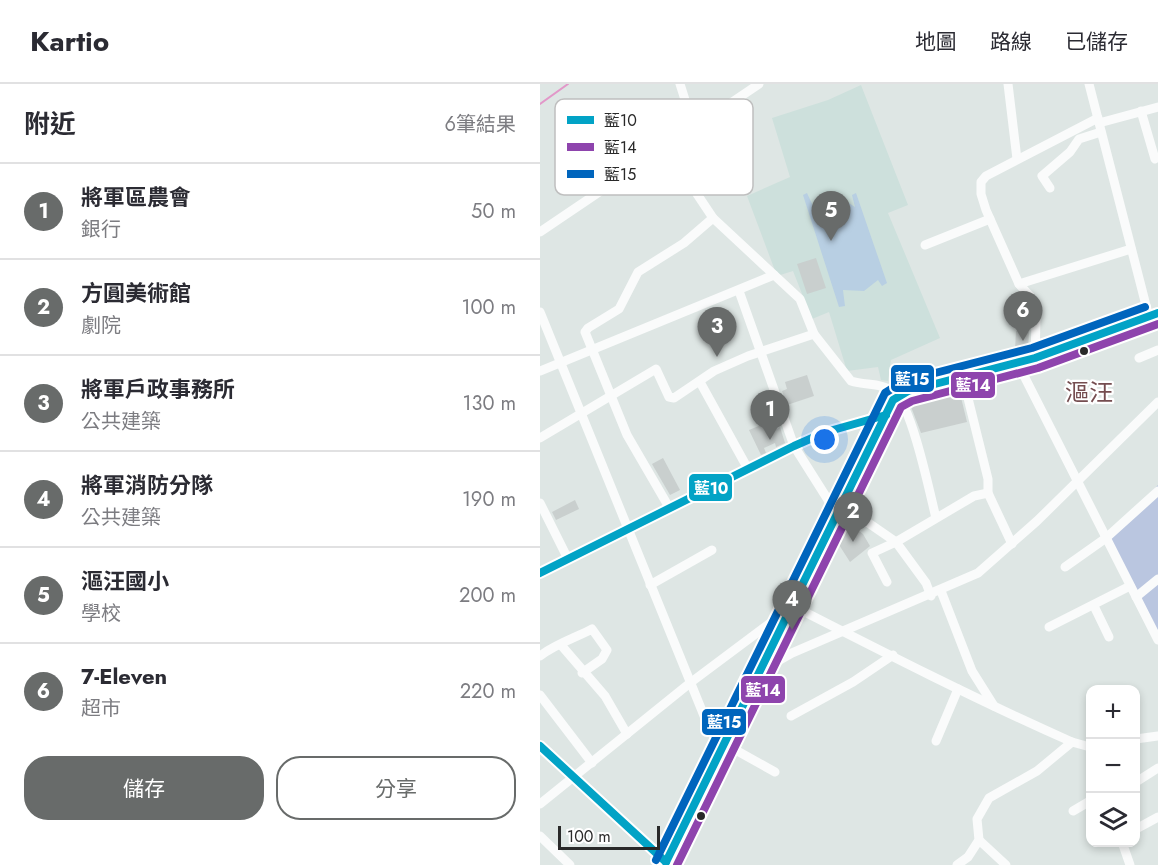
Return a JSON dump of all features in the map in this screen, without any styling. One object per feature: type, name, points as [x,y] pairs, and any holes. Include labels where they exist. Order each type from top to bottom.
[{"type":"street","points":[[680,84],[685,99]]},
{"type":"street","points":[[737,99],[759,84]]},
{"type":"street","points":[[1008,84],[1017,159]]},
{"type":"street","points":[[540,746],[668,864],[723,743],[898,395],[1035,358],[1154,315],[1131,249],[1089,84]]},
{"type":"street","points":[[1035,358],[1036,319],[1030,296],[1019,284],[990,219],[981,194],[981,182],[986,176],[1017,159],[1099,124],[1158,107]]},
{"type":"street","points":[[1141,111],[1155,159]]},
{"type":"street","points":[[1050,188],[1042,176],[1070,152],[1079,139],[1099,124]]},
{"type":"street","points":[[540,232],[595,195]]},
{"type":"street","points":[[700,195],[713,218],[800,299],[814,334],[851,381],[884,386],[898,395],[914,435],[936,518]]},
{"type":"street","points":[[670,509],[627,435],[585,332],[619,309],[638,272],[684,243],[713,218]]},
{"type":"street","points":[[925,245],[990,219]]},
{"type":"street","points":[[1019,284],[1131,249]]},
{"type":"street","points":[[540,370],[774,275]]},
{"type":"street","points":[[739,291],[794,446],[830,503],[839,512],[867,522],[896,542],[926,583],[931,596]]},
{"type":"street","points":[[540,312],[711,733],[723,743],[775,772]]},
{"type":"street","points":[[540,438],[656,369],[669,397],[674,398],[714,371],[762,351],[814,334]]},
{"type":"street","points":[[1139,358],[1158,350]]},
{"type":"street","points":[[1017,362],[1158,640]]},
{"type":"street","points":[[963,378],[988,478],[988,493],[1012,544]]},
{"type":"street","points":[[700,382],[748,469]]},
{"type":"street","points":[[760,671],[786,656],[931,596],[978,573],[1012,544],[1158,402]]},
{"type":"street","points":[[540,573],[794,446],[826,432],[886,415]]},
{"type":"street","points":[[1065,567],[1106,538],[1158,491]]},
{"type":"street","points":[[887,582],[872,553],[896,542],[974,495],[988,493]]},
{"type":"street","points":[[540,503],[568,559]]},
{"type":"street","points":[[650,585],[712,550]]},
{"type":"street","points":[[1136,597],[1158,579]]},
{"type":"street","points":[[1049,627],[1130,586]]},
{"type":"street","points":[[941,591],[972,671],[994,706]]},
{"type":"street","points":[[793,606],[958,689],[1072,742],[1086,746]]},
{"type":"street","points":[[540,804],[690,683],[793,606]]},
{"type":"street","points":[[1094,606],[1109,637]]},
{"type":"street","points":[[540,656],[551,647],[561,645],[592,629],[607,650],[602,659],[582,673]]},
{"type":"street","points":[[561,645],[582,673],[605,696],[627,734]]},
{"type":"street","points":[[791,716],[868,673],[894,655]]},
{"type":"street","points":[[936,741],[958,689]]},
{"type":"street","points":[[540,695],[592,762]]},
{"type":"street","points":[[1140,738],[1158,736]]},
{"type":"street","points":[[1006,865],[980,840],[977,819],[989,798],[1037,771],[1072,742]]},
{"type":"street","points":[[1140,779],[1158,768]]},
{"type":"street","points":[[1073,811],[1086,803]]},
{"type":"street","points":[[1140,827],[1158,817]]},
{"type":"street","points":[[540,836],[570,865]]},
{"type":"street","points":[[957,865],[968,857],[980,840]]},
{"type":"street","points":[[1123,847],[1130,865]]},
{"type":"shaded area","points":[[861,85],[908,205],[888,213],[940,338],[891,360],[888,381],[881,380],[878,367],[847,371],[829,312],[812,319],[793,271],[777,276],[747,196],[790,177],[772,118],[828,100]]},
{"type":"shaded area","points":[[807,193],[818,217],[833,202],[844,200],[855,207],[852,195],[856,193],[887,283],[882,286],[878,280],[864,291],[843,290],[845,306],[839,307],[803,195]]},
{"type":"shaded area","points":[[1158,485],[1158,640],[1106,538]]},
{"type":"building","points":[[816,258],[826,288],[807,294],[797,264]]},
{"type":"building","points":[[1016,331],[1029,332],[1028,350],[1015,350]]},
{"type":"building","points":[[807,375],[814,396],[787,405],[782,391],[787,389],[785,382]]},
{"type":"building","points":[[958,385],[967,422],[921,433],[908,399]]},
{"type":"building","points":[[773,420],[777,429],[780,427],[785,443],[776,447],[775,443],[764,448],[766,453],[761,455],[749,430]]},
{"type":"building","points":[[663,458],[680,490],[670,495],[652,464]]},
{"type":"building","points":[[575,500],[579,509],[556,520],[552,512]]},
{"type":"building","points":[[849,524],[863,534],[870,546],[850,562],[834,537],[839,534],[837,531]]},
{"type":"waterway","points":[[540,104],[568,84]]},
{"type":"transit line","name":"藍15","points":[[656,860],[885,393],[904,381],[1032,348],[1145,307]]},
{"type":"transit line","name":"藍10","points":[[666,862],[893,400],[908,391],[1035,358],[1158,313]]},
{"type":"transit line","name":"藍14","points":[[677,865],[901,407],[912,401],[1038,368],[1158,324]]},
{"type":"transit line","name":"藍10","points":[[540,573],[794,446],[826,432],[886,415]]},
{"type":"transit line","name":"藍10","points":[[540,746],[666,862]]},
{"type":"place","name":"漚汪國小","points":[[831,241]]},
{"type":"place","name":"7-Eleven","points":[[1023,341]]},
{"type":"place","name":"將軍戶政事務所","points":[[717,357]]},
{"type":"place","name":"將軍區農會","points":[[770,440]]},
{"type":"place","name":"方圓美術館","points":[[853,542]]},
{"type":"place","name":"將軍消防分隊","points":[[792,630]]},
{"type":"district","name":"漚汪","points":[[1089,392]]}]
